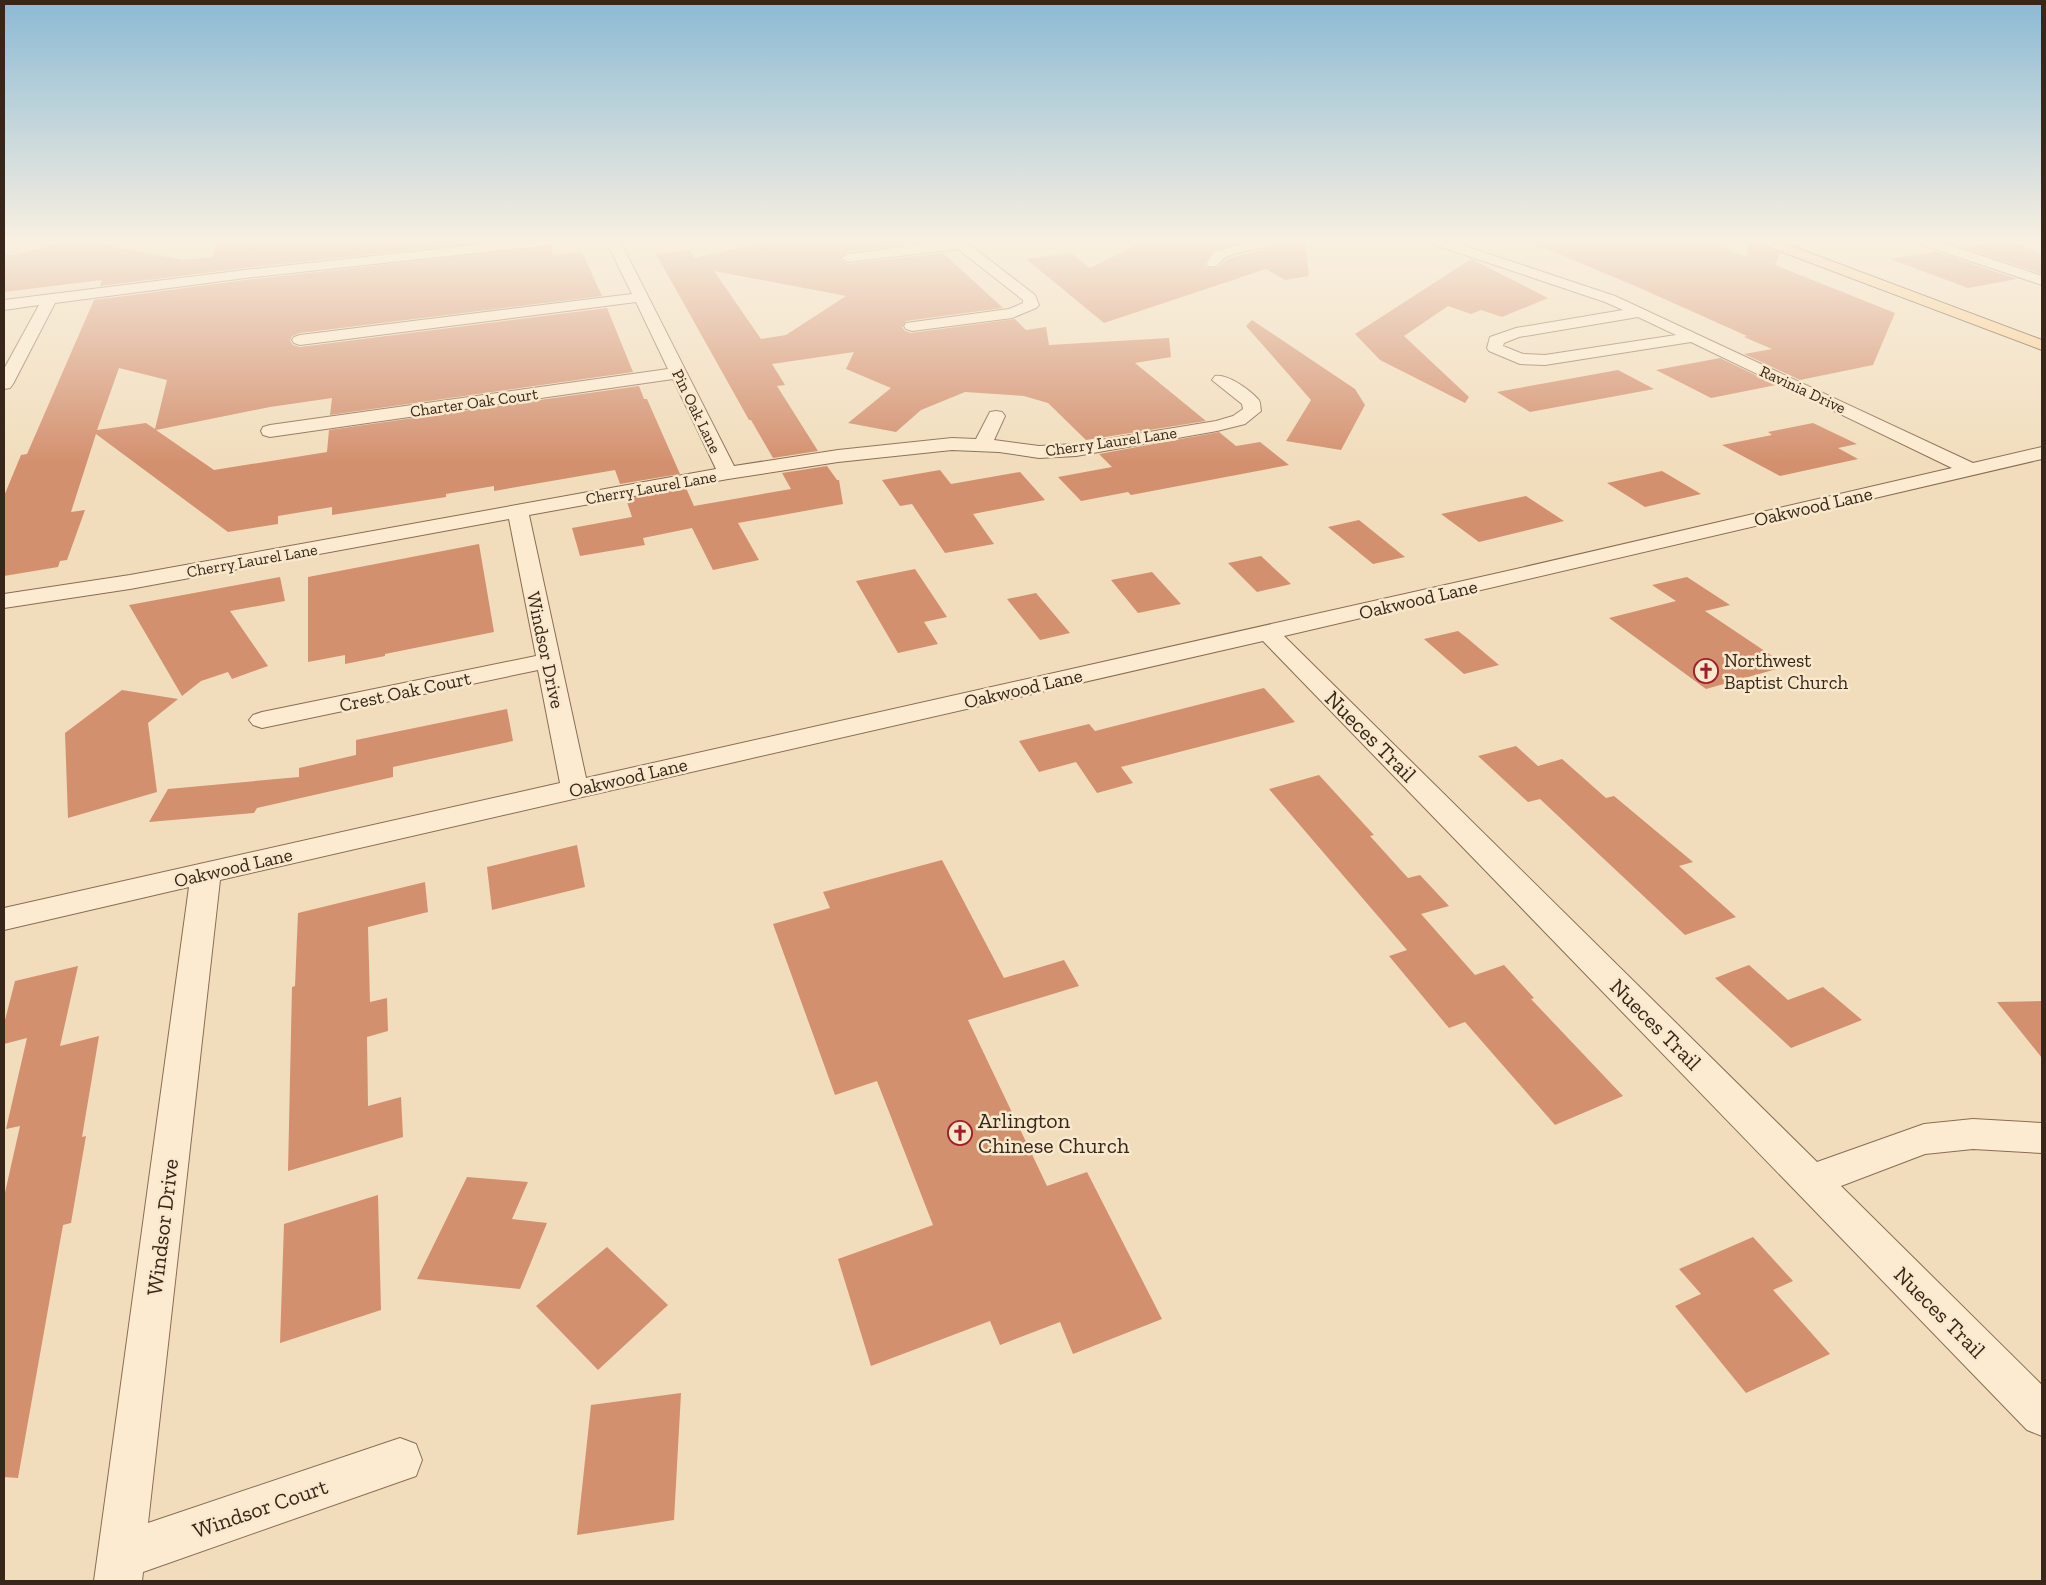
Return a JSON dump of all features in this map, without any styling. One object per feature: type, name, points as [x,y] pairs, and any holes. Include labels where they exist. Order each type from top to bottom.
[{"type":"main road","points":[[1962,315],[2042,345]]},
{"type":"street","points":[[4,384],[41,315]]},
{"type":"street","points":[[300,340],[498,315]]},
{"type":"street","name":"Pin Oak Lane","points":[[649,315],[728,473]]},
{"type":"street","points":[[912,326],[997,315]]},
{"type":"street","points":[[1622,315],[1516,333],[1496,340],[1496,348],[1520,359],[1545,360],[1693,337]]},
{"type":"street","name":"Ravinia Drive","points":[[1646,315],[1971,468]]},
{"type":"street","name":"Charter Oak Court","points":[[270,431],[678,373]]},
{"type":"street","name":"Cherry Laurel Lane","points":[[4,601],[130,582],[728,473],[895,449],[952,444],[982,445],[1039,452],[1076,450],[1217,426],[1240,420],[1252,411],[1251,402],[1221,380]]},
{"type":"street","points":[[982,445],[996,416]]},
{"type":"street","name":"Oakwood Lane","points":[[4,919],[1494,582],[1971,468],[2042,453]]},
{"type":"street","name":"Windsor Drive","points":[[518,511],[547,661],[575,789]]},
{"type":"street","name":"Nueces Trail","points":[[1268,633],[2042,1415]]},
{"type":"street","name":"Crest Oak Court","points":[[262,720],[547,661]]},
{"type":"street","name":"Windsor Drive","points":[[120,1568],[206,873]]},
{"type":"street","points":[[1811,1180],[1924,1139],[1973,1134],[2042,1138]]},
{"type":"street","name":"Windsor Court","points":[[120,1568],[400,1460]]},
{"type":"building","points":[[87,315],[447,315],[300,333],[292,336],[290,341],[293,345],[300,347],[552,315],[610,315],[633,372],[330,415],[332,398],[270,407],[156,430],[214,470],[327,452],[329,430],[639,386],[644,399],[647,399],[680,474],[620,484],[615,470],[494,491],[494,486],[446,494],[446,497],[332,515],[332,507],[278,516],[278,524],[228,532],[96,434],[71,512],[85,510],[67,560],[60,561],[58,567],[4,576],[4,496],[21,455],[27,454]],"holes":[[[119,368],[167,380],[155,429],[146,423],[97,430]]]},
{"type":"building","points":[[690,315],[744,315],[761,339],[786,335],[817,315],[951,315],[906,321],[902,327],[905,331],[911,333],[1015,319],[1026,330],[1046,327],[1049,345],[1169,338],[1171,357],[1135,363],[1206,421],[1086,440],[1048,403],[1024,396],[965,392],[921,410],[896,432],[848,423],[891,388],[846,369],[854,352],[772,364],[785,385],[777,386],[818,451],[773,458],[751,420],[749,420]]},
{"type":"building","points":[[1094,315],[1128,315],[1104,323]]},
{"type":"building","points":[[1384,315],[1435,315],[1404,336],[1469,397],[1465,403],[1380,360],[1355,334]]},
{"type":"building","points":[[1700,315],[1894,315],[1873,365],[1800,380],[1744,354],[1772,349],[1744,337],[1747,336]]},
{"type":"building","points":[[1252,320],[1355,389],[1365,405],[1341,450],[1286,441],[1311,400],[1246,326]]},
{"type":"building","points":[[1720,358],[1776,385],[1711,398],[1656,370]]},
{"type":"building","points":[[1618,370],[1654,389],[1530,412],[1497,392]]},
{"type":"building","points":[[1813,423],[1857,444],[1838,448],[1858,459],[1780,476],[1722,445],[1772,435],[1768,432]]},
{"type":"building","points":[[1219,432],[1236,446],[1260,442],[1289,465],[1131,495],[1128,492],[1081,501],[1058,477],[1112,467],[1099,454]]},
{"type":"building","points":[[827,466],[837,480],[839,480],[843,504],[738,523],[759,560],[713,570],[692,528],[643,538],[645,545],[580,556],[572,528],[632,517],[626,499],[686,488],[694,506],[791,489],[782,473]]},
{"type":"building","points":[[940,470],[951,484],[1020,472],[1045,500],[973,514],[994,544],[945,553],[912,504],[900,506],[882,480]]},
{"type":"building","points":[[1662,471],[1701,494],[1645,507],[1607,483]]},
{"type":"building","points":[[1526,496],[1564,521],[1479,542],[1441,514]]},
{"type":"building","points":[[1359,520],[1405,557],[1373,564],[1328,527]]},
{"type":"building","points":[[479,544],[494,632],[345,664],[345,655],[308,662],[308,577]]},
{"type":"building","points":[[1261,556],[1291,584],[1257,592],[1228,563]]},
{"type":"building","points":[[915,569],[947,617],[924,622],[938,644],[898,653],[856,581]]},
{"type":"building","points":[[1152,572],[1181,604],[1138,613],[1111,580]]},
{"type":"building","points":[[280,577],[285,601],[230,611],[268,666],[232,679],[228,672],[201,681],[182,696],[129,605]]},
{"type":"building","points":[[1687,577],[1730,605],[1705,611],[1787,666],[1706,689],[1609,618],[1676,601],[1652,585]]},
{"type":"building","points":[[1036,593],[1070,633],[1040,640],[1007,599]]},
{"type":"building","points":[[1458,631],[1499,665],[1464,674],[1424,639]]},
{"type":"building","points":[[1264,688],[1295,722],[1121,767],[1133,783],[1097,793],[1076,762],[1039,772],[1019,741],[1089,724],[1095,731]]},
{"type":"building","points":[[122,690],[178,699],[148,723],[157,792],[68,818],[65,733]]},
{"type":"building","points":[[507,709],[513,741],[393,767],[393,777],[257,808],[254,813],[149,822],[168,789],[299,777],[299,768],[356,755],[356,740]]},
{"type":"building","points":[[1516,746],[1538,766],[1562,759],[1606,798],[1614,796],[1693,862],[1679,866],[1736,917],[1685,935],[1540,799],[1528,802],[1478,756]]},
{"type":"building","points":[[1319,775],[1374,835],[1370,836],[1408,878],[1420,875],[1449,906],[1421,914],[1475,975],[1504,965],[1534,998],[1531,999],[1623,1096],[1555,1125],[1465,1022],[1449,1028],[1389,956],[1407,950],[1269,789]]},
{"type":"building","points":[[577,845],[585,887],[492,910],[487,867]]},
{"type":"building","name":"Arlington Chinese Church","points":[[942,860],[1004,978],[1064,960],[1079,986],[968,1020],[1047,1186],[1087,1172],[1162,1319],[1073,1354],[1060,1322],[1000,1345],[990,1321],[871,1366],[838,1259],[933,1225],[877,1081],[835,1095],[773,924],[830,908],[823,892]]},
{"type":"building","points":[[425,882],[428,912],[368,927],[370,1002],[387,998],[388,1031],[367,1037],[368,1106],[401,1097],[403,1137],[288,1171],[292,987],[295,986],[298,913]]},
{"type":"building","points":[[1749,965],[1788,1000],[1823,987],[1862,1020],[1791,1048],[1715,978]]},
{"type":"building","points":[[78,966],[60,1046],[99,1036],[82,1137],[86,1136],[71,1223],[63,1225],[18,1478],[4,1477],[4,1197],[20,1126],[6,1129],[27,1038],[4,1044],[4,1024],[15,981]]},
{"type":"building","points":[[2042,1001],[2042,1058],[1997,1002]]},
{"type":"building","points":[[467,1177],[528,1182],[512,1219],[547,1223],[520,1289],[417,1279]]},
{"type":"building","points":[[378,1195],[381,1310],[280,1343],[284,1224]]},
{"type":"building","points":[[1753,1237],[1793,1281],[1773,1290],[1830,1354],[1746,1393],[1675,1306],[1701,1294],[1679,1269]]},
{"type":"building","points":[[607,1247],[668,1305],[598,1370],[536,1306]]},
{"type":"building","points":[[681,1393],[674,1520],[577,1535],[591,1405]]},
{"type":"place","name":"Northwest Baptist Church","points":[[1706,671]]},
{"type":"place","name":"Arlington Chinese Church","points":[[960,1133]]}]
